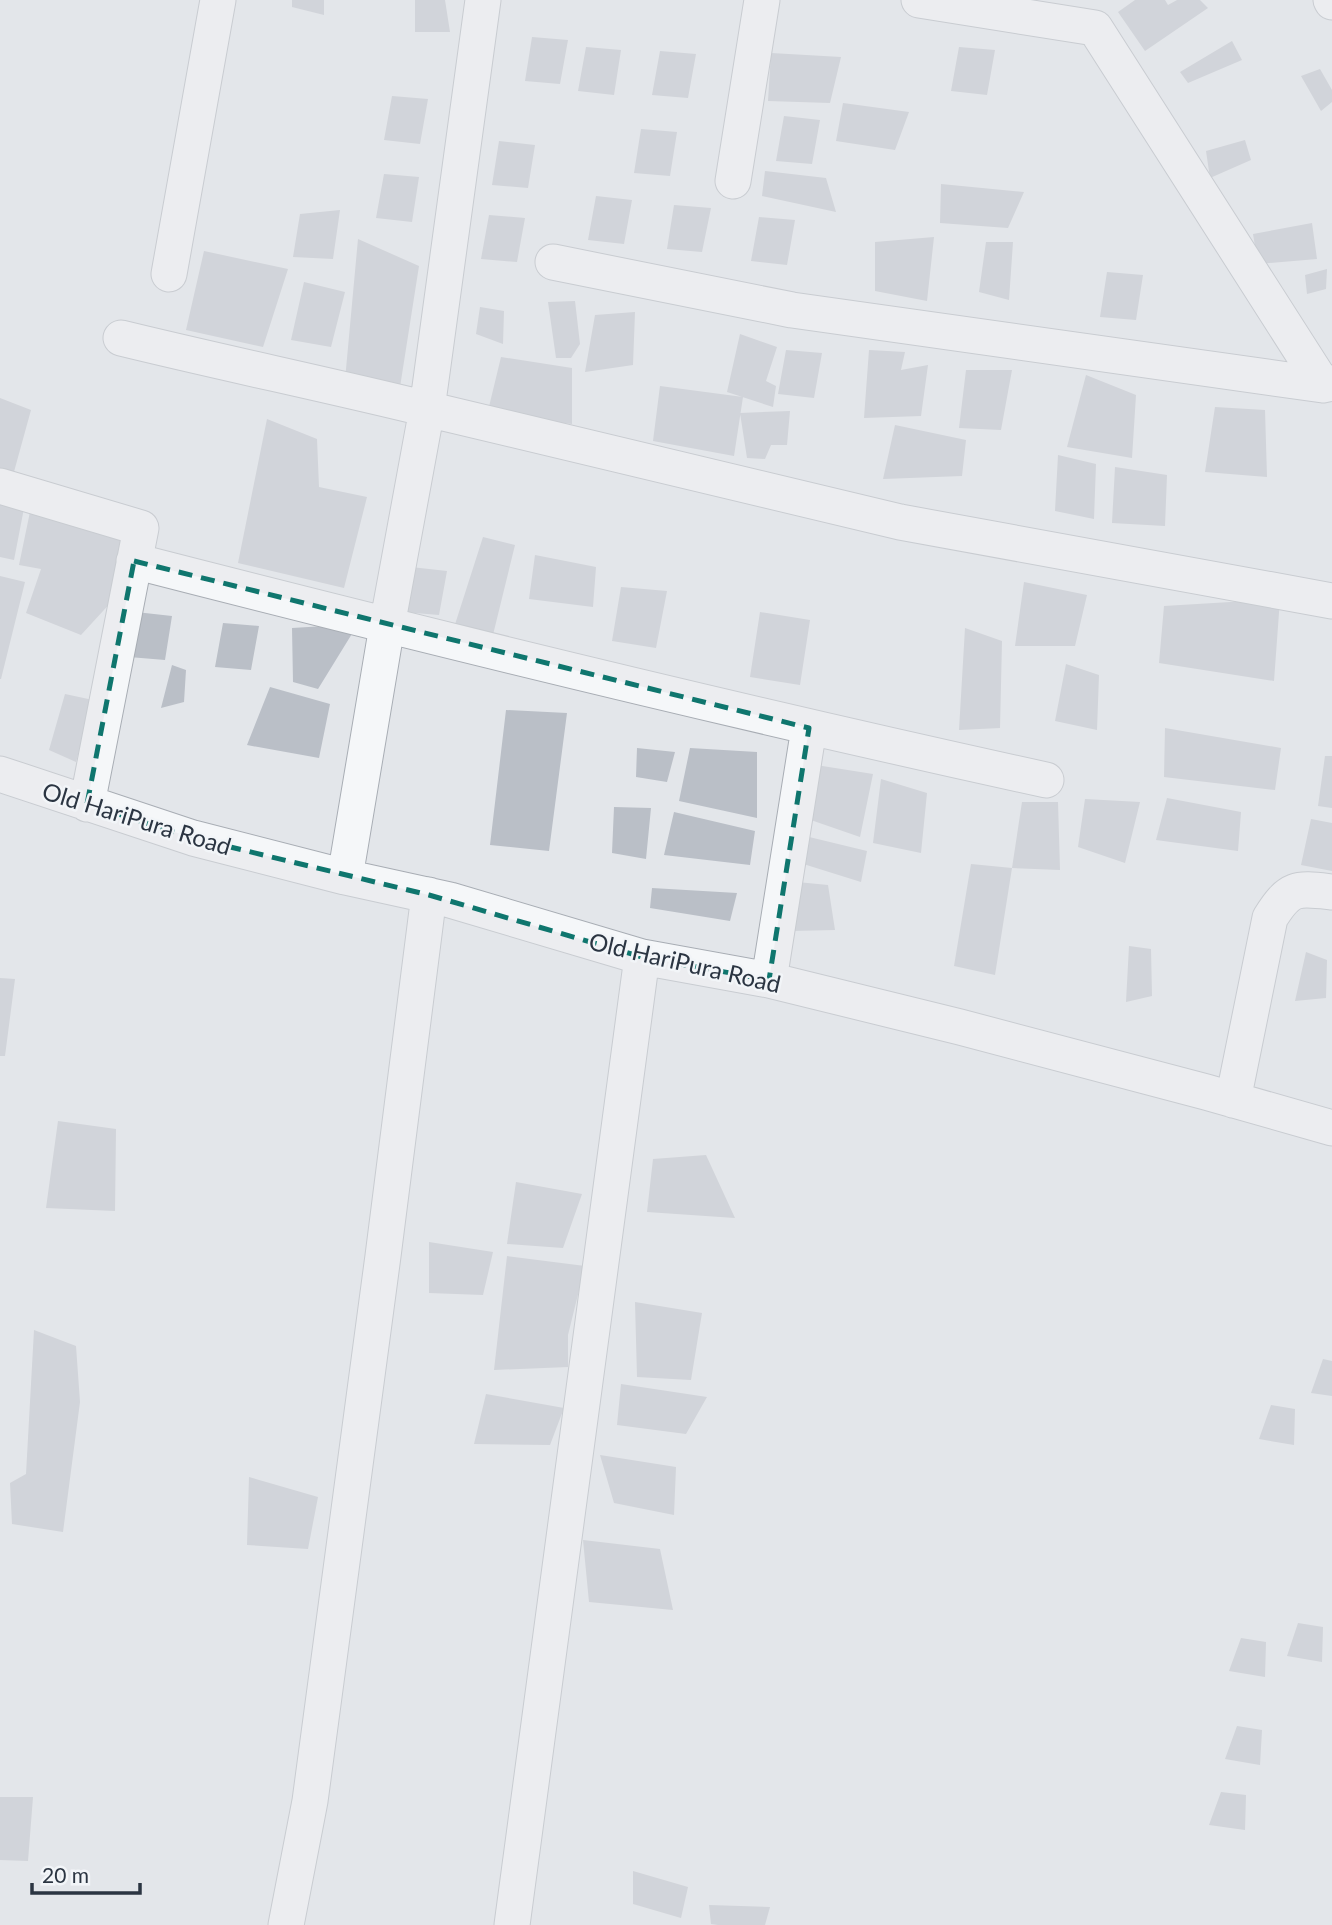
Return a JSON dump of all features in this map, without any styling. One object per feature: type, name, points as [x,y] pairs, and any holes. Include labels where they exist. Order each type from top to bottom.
[{"type":"street","points":[[169,274],[218,0]]},
{"type":"street","points":[[345,877],[387,626],[428,408],[483,0]]},
{"type":"street","points":[[733,181],[761,0]]},
{"type":"street","points":[[919,0],[1095,28]]},
{"type":"street","points":[[1075,0],[1327,384]]},
{"type":"street","points":[[553,262],[792,310],[1327,384]]},
{"type":"street","points":[[121,338],[225,364],[428,408],[900,522],[1332,601]]},
{"type":"street","points":[[0,486],[141,528],[87,804]]},
{"type":"street","points":[[134,561],[387,626],[809,728],[1045,780]]},
{"type":"street","points":[[769,980],[809,728]]},
{"type":"street","name":"Old HariPura Road","points":[[0,774],[193,838],[345,877],[429,895],[642,957],[769,980],[960,1027],[1332,1128]]},
{"type":"street","points":[[1233,1100],[1270,918],[1283,898],[1303,889],[1332,892]]},
{"type":"street","points":[[286,1925],[310,1801],[429,895]]},
{"type":"street","points":[[512,1925],[642,957]]},
{"type":"highlighted area","points":[[134,561],[809,728],[769,980],[642,957],[429,895],[193,838],[87,804]]},
{"type":"building","points":[[292,0],[324,0],[324,15],[292,7]]},
{"type":"building","points":[[415,0],[445,0],[450,32],[415,32]]},
{"type":"building","points":[[1135,0],[1165,0],[1168,5],[1177,0],[1200,0],[1208,8],[1145,51],[1118,12]]},
{"type":"building","points":[[532,37],[568,40],[560,84],[525,81]]},
{"type":"building","points":[[1232,41],[1242,60],[1188,83],[1180,72]]},
{"type":"building","points":[[586,47],[621,50],[614,95],[578,91]]},
{"type":"building","points":[[959,47],[995,50],[987,95],[951,91]]},
{"type":"building","points":[[660,51],[696,54],[688,98],[652,95]]},
{"type":"building","points":[[771,53],[841,57],[830,103],[768,101]]},
{"type":"building","points":[[1320,69],[1332,90],[1332,102],[1321,111],[1301,76]]},
{"type":"building","points":[[392,96],[428,99],[420,144],[384,140]]},
{"type":"building","points":[[843,103],[909,112],[895,150],[836,141]]},
{"type":"building","points":[[784,116],[820,120],[812,164],[776,161]]},
{"type":"building","points":[[641,129],[677,132],[670,176],[634,173]]},
{"type":"building","points":[[1245,140],[1251,160],[1210,178],[1206,151]]},
{"type":"building","points":[[499,141],[535,145],[528,188],[492,185]]},
{"type":"building","points":[[765,171],[826,178],[836,212],[762,196]]},
{"type":"building","points":[[384,174],[419,177],[412,222],[376,218]]},
{"type":"building","points":[[941,184],[1024,192],[1008,228],[940,223]]},
{"type":"building","points":[[596,196],[632,200],[624,244],[588,240]]},
{"type":"building","points":[[674,205],[711,208],[702,252],[667,249]]},
{"type":"building","points":[[340,210],[333,259],[293,257],[300,214]]},
{"type":"building","points":[[489,215],[525,218],[517,262],[481,259]]},
{"type":"building","points":[[759,217],[795,220],[787,265],[751,261]]},
{"type":"building","points":[[1312,223],[1317,259],[1258,264],[1253,234]]},
{"type":"building","points":[[934,237],[927,301],[875,291],[875,242]]},
{"type":"building","points":[[358,239],[419,266],[400,387],[345,380]]},
{"type":"building","points":[[986,242],[1013,242],[1009,300],[979,292]]},
{"type":"building","points":[[204,251],[288,269],[263,347],[186,330]]},
{"type":"building","points":[[1327,269],[1326,289],[1307,294],[1305,275]]},
{"type":"building","points":[[1107,272],[1143,275],[1136,320],[1100,317]]},
{"type":"building","points":[[304,282],[345,292],[331,347],[291,340]]},
{"type":"building","points":[[575,301],[580,344],[571,358],[556,358],[548,302]]},
{"type":"building","points":[[480,307],[504,311],[503,344],[476,334]]},
{"type":"building","points":[[635,312],[633,365],[585,372],[595,315]]},
{"type":"building","points":[[740,334],[777,347],[766,381],[776,386],[773,407],[727,392]]},
{"type":"building","points":[[786,350],[822,353],[814,398],[778,394]]},
{"type":"building","points":[[869,350],[905,352],[901,370],[928,365],[921,416],[864,418]]},
{"type":"building","points":[[501,357],[572,368],[572,424],[487,415]]},
{"type":"building","points":[[966,370],[1012,370],[1001,430],[959,428]]},
{"type":"building","points":[[1086,375],[1136,395],[1132,458],[1067,447]]},
{"type":"building","points":[[660,386],[743,397],[734,456],[653,441]]},
{"type":"building","points":[[0,398],[31,410],[12,479],[0,473]]},
{"type":"building","points":[[1215,407],[1265,410],[1267,477],[1205,472]]},
{"type":"building","points":[[790,411],[787,445],[771,445],[765,459],[747,458],[740,413]]},
{"type":"building","points":[[267,419],[317,439],[319,487],[367,497],[344,588],[238,563]]},
{"type":"building","points":[[895,425],[966,440],[962,476],[883,479]]},
{"type":"building","points":[[1058,455],[1096,464],[1094,519],[1055,511]]},
{"type":"building","points":[[1115,467],[1167,475],[1165,526],[1112,523]]},
{"type":"building","points":[[0,498],[25,503],[14,560],[0,557]]},
{"type":"building","points":[[31,507],[137,529],[125,587],[81,635],[26,613],[41,569],[19,565]]},
{"type":"building","points":[[483,537],[515,545],[490,647],[450,640]]},
{"type":"building","points":[[535,555],[596,567],[593,607],[529,599]]},
{"type":"building","points":[[411,567],[447,571],[439,615],[403,612]]},
{"type":"building","points":[[0,576],[25,582],[1,679],[0,679]]},
{"type":"building","points":[[1024,582],[1087,595],[1075,646],[1015,646]]},
{"type":"building","points":[[621,587],[667,591],[656,648],[612,641]]},
{"type":"building","points":[[1280,599],[1274,681],[1159,663],[1164,606]]},
{"type":"building","points":[[136,612],[172,616],[165,660],[129,657]]},
{"type":"building","points":[[760,612],[810,620],[800,685],[750,677]]},
{"type":"building","points":[[223,623],[259,626],[251,670],[215,667]]},
{"type":"building","points":[[358,624],[318,689],[293,682],[292,628]]},
{"type":"building","points":[[965,628],[1002,641],[1000,728],[959,730]]},
{"type":"building","points":[[1066,664],[1099,675],[1097,730],[1055,721]]},
{"type":"building","points":[[172,665],[186,670],[184,702],[161,708]]},
{"type":"building","points":[[270,687],[330,704],[319,758],[247,745]]},
{"type":"building","points":[[65,694],[93,700],[76,762],[49,750]]},
{"type":"building","points":[[506,710],[567,713],[549,851],[490,845]]},
{"type":"building","points":[[1165,728],[1281,748],[1275,790],[1164,777]]},
{"type":"building","points":[[637,748],[675,752],[667,782],[636,777]]},
{"type":"building","points":[[690,748],[757,752],[757,818],[679,801]]},
{"type":"building","points":[[1325,756],[1332,756],[1332,808],[1318,806]]},
{"type":"building","points":[[816,765],[873,774],[860,837],[805,818]]},
{"type":"building","points":[[881,779],[927,793],[921,853],[873,843]]},
{"type":"building","points":[[1167,798],[1241,812],[1238,851],[1156,840]]},
{"type":"building","points":[[1085,799],[1140,802],[1125,863],[1078,847]]},
{"type":"building","points":[[1022,802],[1058,802],[1060,870],[1012,868]]},
{"type":"building","points":[[614,807],[651,808],[646,859],[612,853]]},
{"type":"building","points":[[674,812],[755,831],[750,865],[664,855]]},
{"type":"building","points":[[1311,819],[1332,823],[1332,871],[1301,865]]},
{"type":"building","points":[[805,836],[867,851],[861,882],[797,862]]},
{"type":"building","points":[[971,864],[1012,868],[995,975],[954,966]]},
{"type":"building","points":[[797,882],[828,885],[835,930],[791,931]]},
{"type":"building","points":[[652,888],[737,893],[730,921],[650,908]]},
{"type":"building","points":[[1129,946],[1151,949],[1152,996],[1126,1002]]},
{"type":"building","points":[[1306,952],[1327,960],[1326,998],[1295,1001]]},
{"type":"building","points":[[0,978],[15,979],[5,1056],[0,1056]]},
{"type":"building","points":[[58,1121],[116,1129],[115,1211],[46,1208]]},
{"type":"building","points":[[706,1155],[735,1218],[647,1212],[653,1159]]},
{"type":"building","points":[[516,1182],[582,1194],[563,1248],[507,1244]]},
{"type":"building","points":[[429,1242],[493,1252],[483,1295],[429,1293]]},
{"type":"building","points":[[507,1256],[585,1266],[568,1335],[568,1367],[494,1370]]},
{"type":"building","points":[[635,1302],[702,1313],[691,1380],[637,1377]]},
{"type":"building","points":[[34,1330],[76,1346],[80,1402],[63,1532],[12,1524],[10,1483],[26,1474]]},
{"type":"building","points":[[1323,1359],[1332,1361],[1332,1396],[1311,1393]]},
{"type":"building","points":[[621,1384],[707,1397],[686,1434],[617,1425]]},
{"type":"building","points":[[486,1394],[564,1408],[550,1445],[474,1444]]},
{"type":"building","points":[[1271,1405],[1295,1409],[1294,1445],[1259,1439]]},
{"type":"building","points":[[600,1455],[676,1467],[674,1515],[614,1503]]},
{"type":"building","points":[[249,1477],[318,1497],[308,1549],[247,1545]]},
{"type":"building","points":[[583,1540],[660,1549],[673,1610],[589,1602]]},
{"type":"building","points":[[1298,1623],[1323,1627],[1322,1662],[1287,1656]]},
{"type":"building","points":[[1241,1638],[1266,1642],[1265,1677],[1229,1671]]},
{"type":"building","points":[[1237,1726],[1262,1730],[1260,1765],[1225,1759]]},
{"type":"building","points":[[1221,1792],[1246,1795],[1245,1830],[1209,1825]]},
{"type":"building","points":[[0,1797],[33,1797],[28,1861],[0,1860]]},
{"type":"building","points":[[633,1871],[688,1887],[681,1918],[633,1904]]},
{"type":"building","points":[[709,1905],[770,1907],[765,1925],[718,1925],[711,1924]]}]
